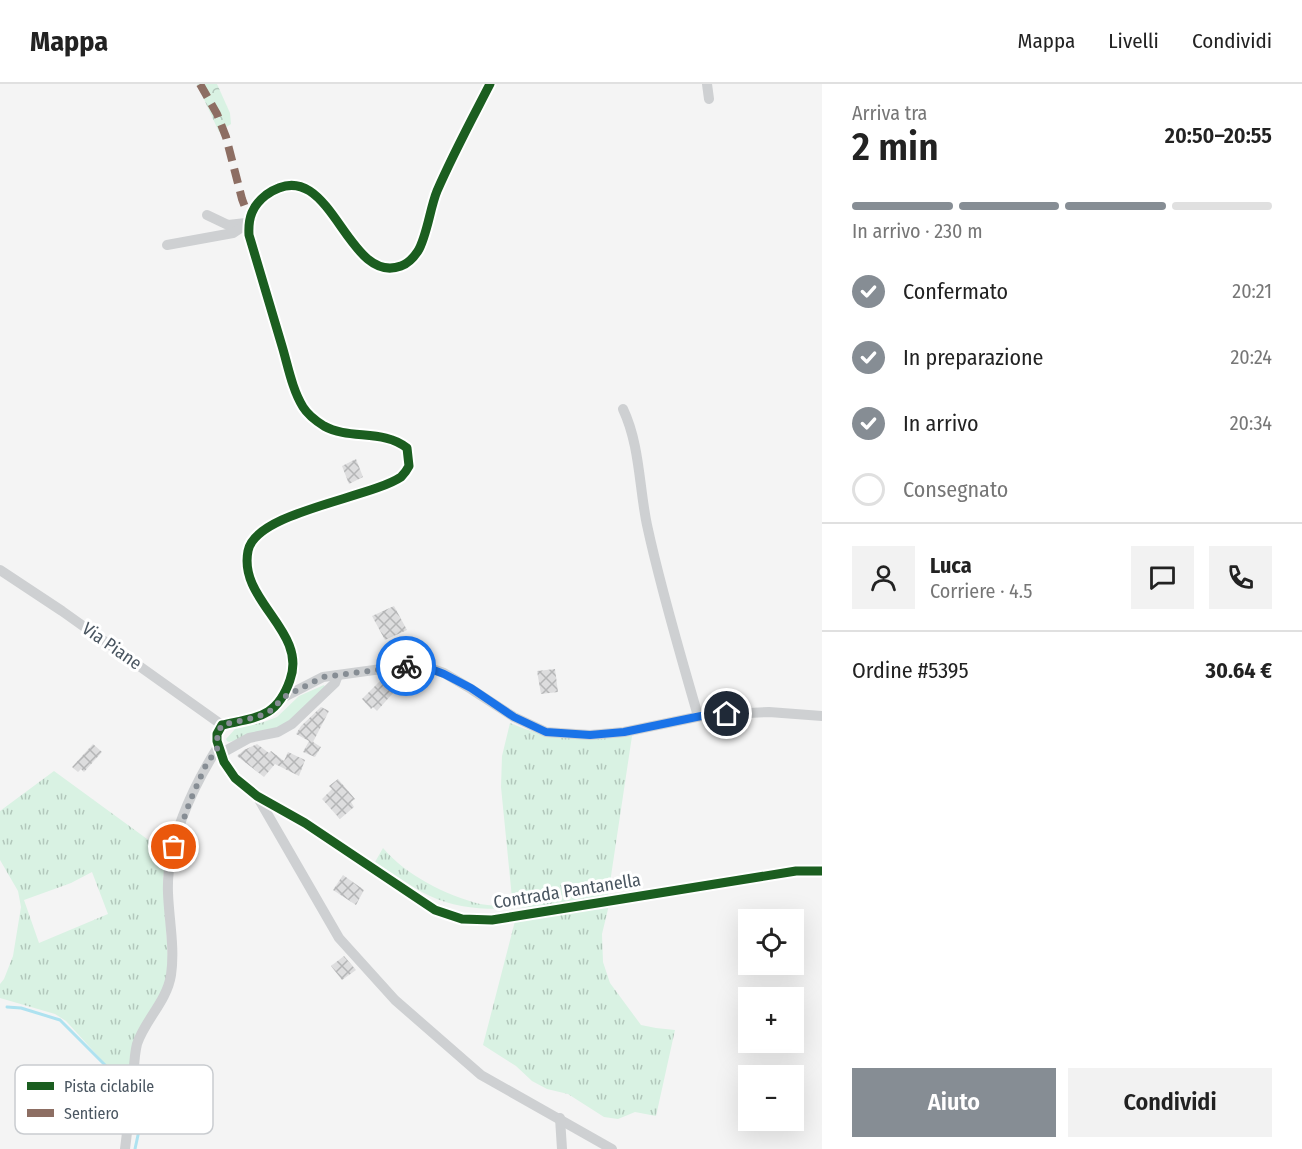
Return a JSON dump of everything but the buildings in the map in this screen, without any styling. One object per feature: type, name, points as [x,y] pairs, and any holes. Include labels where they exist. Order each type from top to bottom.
[{"type":"street","points":[[284,697],[293,672],[294,655],[292,648],[251,583],[248,549],[255,536],[269,526],[402,476],[409,466],[409,456],[407,448],[397,440],[346,433],[326,427],[304,408],[296,393],[249,235],[248,223],[251,211],[272,191],[286,185],[302,187],[316,195],[368,261],[383,268],[406,264],[417,251],[437,192],[490,84]]},
{"type":"street","points":[[707,84],[709,99]]},
{"type":"street","points":[[207,215],[228,225],[248,223]]},
{"type":"street","points":[[167,245],[233,233],[248,223]]},
{"type":"street","points":[[623,409],[633,435],[641,496],[660,587],[698,716]]},
{"type":"street","name":"Via Piane","points":[[0,570],[62,610],[222,725]]},
{"type":"street","points":[[219,751],[217,734],[222,725],[257,717],[270,711],[284,697],[323,677],[418,664],[471,688],[514,717],[546,732],[590,735],[624,732],[698,716],[769,712],[822,716]]},
{"type":"street","points":[[135,1065],[137,1044],[166,994],[171,976],[169,870],[174,847],[190,801],[205,767],[219,751],[249,738],[278,732],[292,724],[335,683],[338,675]]},
{"type":"street","name":"Contrada Pantanella","points":[[219,751],[235,778],[257,796],[305,823],[435,910],[462,919],[492,920],[796,871],[822,870]]},
{"type":"street","points":[[257,796],[339,938],[395,1000],[481,1075],[612,1149]]},
{"type":"street","points":[[560,1119],[562,1149]]},
{"type":"street","points":[[125,1149],[127,1134]]},
{"type":"green space","points":[[197,84],[217,84],[230,113],[231,124],[219,132]]},
{"type":"green space","points":[[324,685],[326,689],[292,720],[277,729],[227,741],[226,739],[236,728],[277,717],[299,696]]},
{"type":"green space","points":[[510,723],[541,733],[570,738],[632,736],[608,896],[541,906],[518,908],[495,909],[472,908],[430,896],[375,862],[383,848],[403,867],[427,883],[453,895],[480,904],[513,908],[501,787],[502,756]]},
{"type":"green space","points":[[54,771],[169,855],[163,877],[167,974],[163,989],[141,1026],[134,1065],[106,1065],[66,1021],[55,1014],[0,998],[0,984],[13,956],[21,907],[18,891],[0,860],[0,811]],"holes":[[[92,872],[108,914],[39,943],[24,900],[71,883]]]},
{"type":"green space","points":[[609,905],[602,934],[603,962],[610,983],[641,1025],[675,1030],[656,1116],[635,1112],[618,1119],[604,1117],[568,1094],[547,1089],[532,1081],[516,1066],[483,1045],[515,921]]},
{"type":"waterway","points":[[7,1007],[21,1008],[60,1020],[105,1065]]},
{"type":"waterway","points":[[135,1149],[138,1134]]},
{"type":"marked path","points":[[200,84],[217,114],[226,137],[242,199],[245,207],[251,211]]},
{"type":"cycle path","points":[[490,84],[437,191],[421,245],[414,256],[403,265],[382,267],[365,257],[323,202],[307,189],[288,185],[266,195],[252,213],[249,235],[296,393],[303,407],[315,420],[334,430],[377,436],[398,442],[407,448],[409,466],[401,477],[386,485],[291,516],[270,526],[255,537],[248,551],[248,569],[253,585],[290,646],[293,662],[285,693],[272,709],[255,717],[222,725],[217,734],[217,741],[224,762],[235,778],[257,796],[305,823],[435,910],[462,919],[492,920],[796,871],[822,871]]},
{"type":"way so far","points":[[174,847],[190,801],[205,767],[218,747],[217,734],[222,725],[257,717],[270,711],[284,697],[323,677],[406,666]]},
{"type":"route","points":[[406,666],[418,664],[444,674],[471,688],[514,717],[546,732],[590,735],[624,732],[706,715],[727,714]]}]
